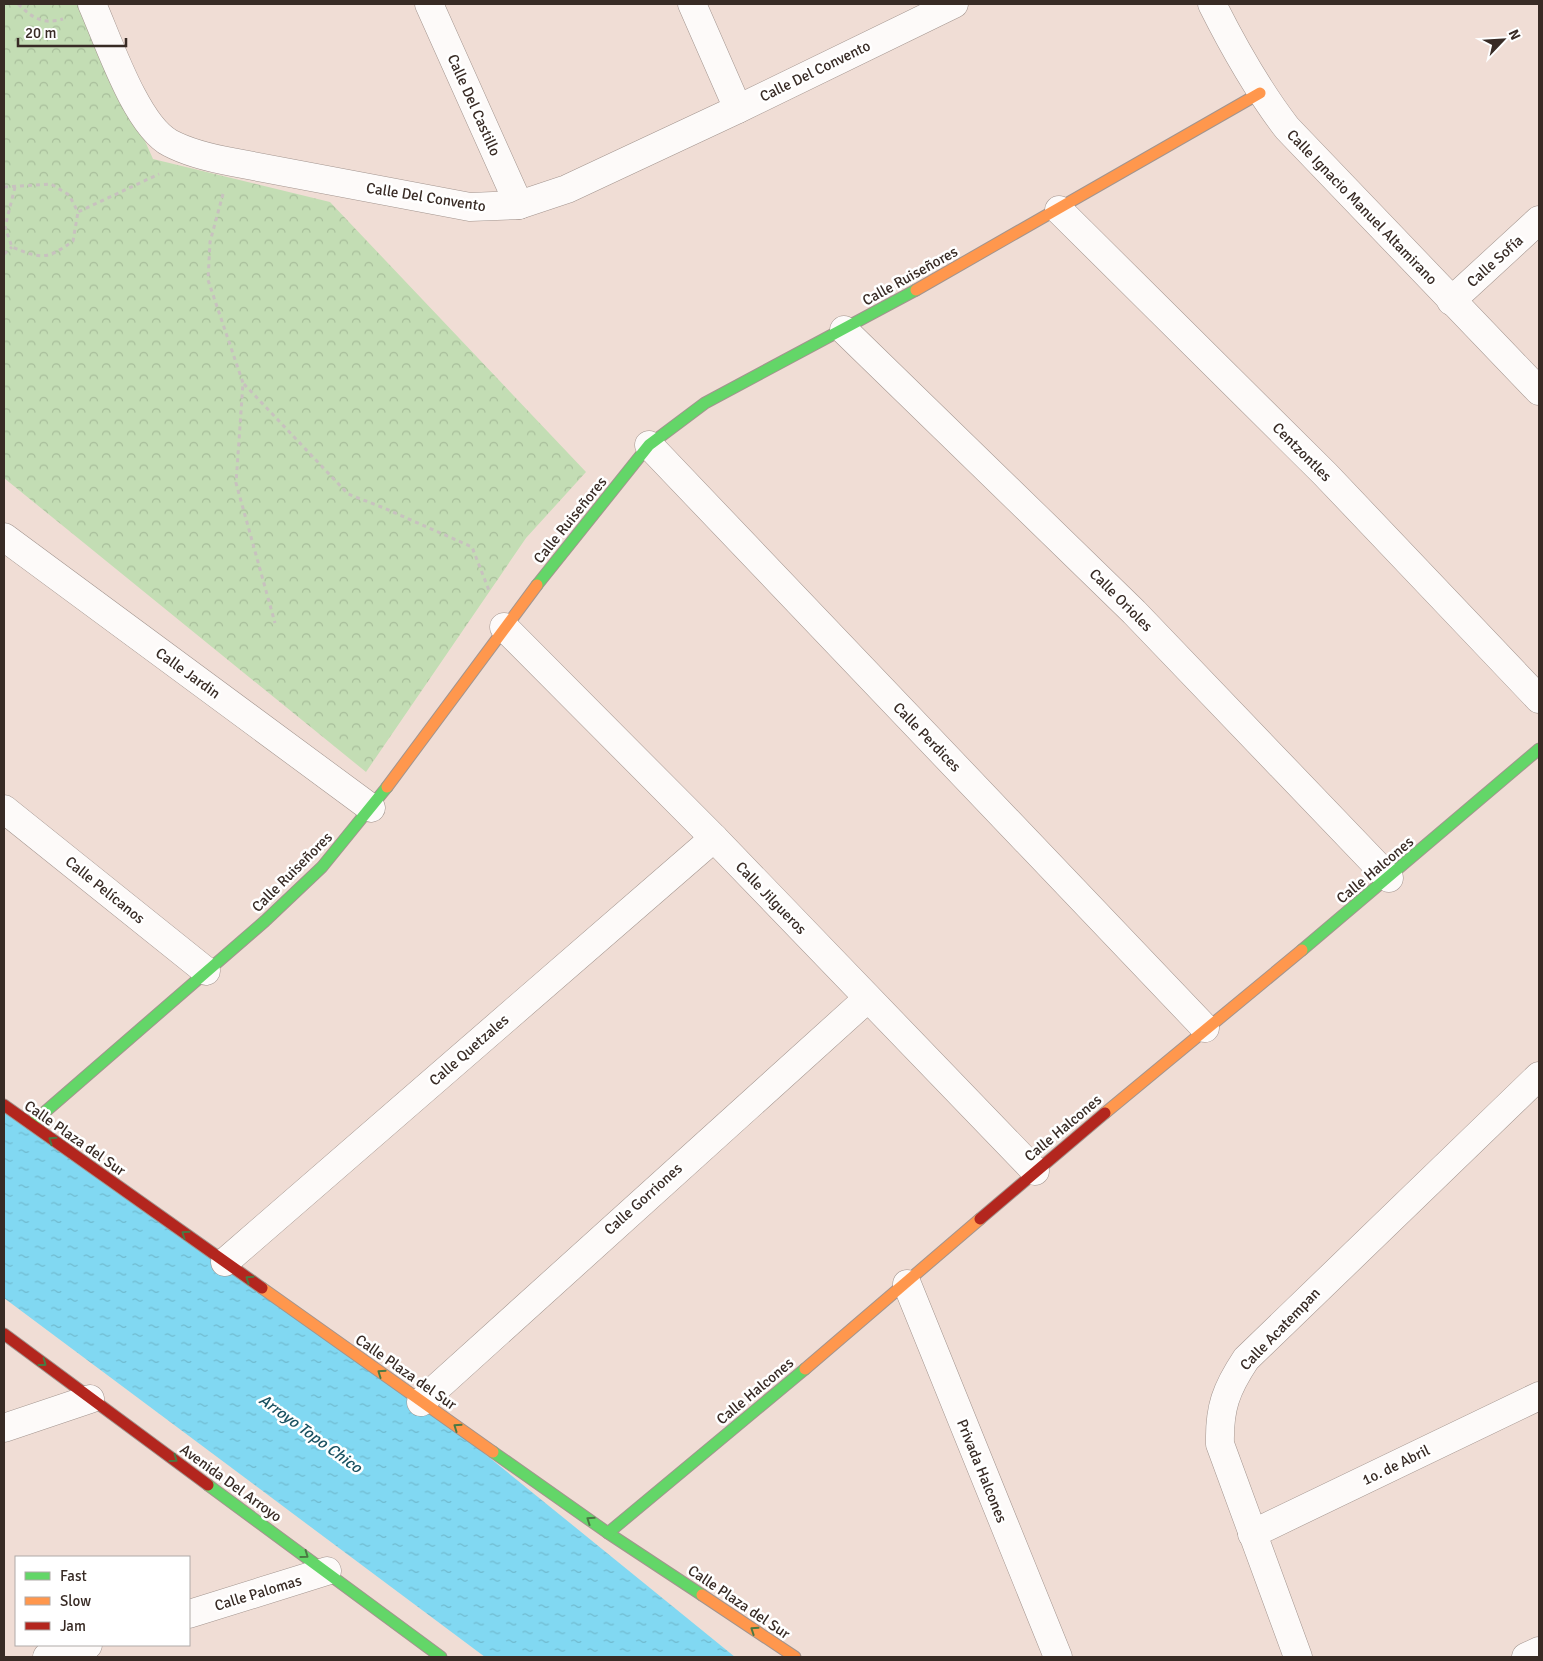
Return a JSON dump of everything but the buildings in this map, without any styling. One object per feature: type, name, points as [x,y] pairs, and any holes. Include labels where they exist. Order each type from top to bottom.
[{"type":"street","name":"Calle Del Castillo","points":[[429,4],[519,205]]},
{"type":"street","points":[[692,4],[738,109]]},
{"type":"street","name":"Calle Del Convento","points":[[93,6],[136,101],[150,127],[168,142],[200,156],[470,207],[519,205],[566,189],[738,109],[954,4]]},
{"type":"street","name":"Calle Ignacio Manuel Altamirano","points":[[1212,4],[1239,58],[1260,93],[1287,128],[1539,391]]},
{"type":"street","name":"Calle Ruiseñores","points":[[31,1124],[265,921],[322,868],[371,808],[504,627],[648,446],[705,403],[844,330],[1059,210],[1260,93]]},
{"type":"street","name":"Centzontles","points":[[1059,210],[1324,474],[1539,699]]},
{"type":"street","name":"Calle Sofía","points":[[1451,301],[1539,220]]},
{"type":"street","name":"Calle Orioles","points":[[844,330],[1134,612],[1389,878]]},
{"type":"street","name":"Calle Perdices","points":[[648,446],[1205,1028]]},
{"type":"street","name":"Calle Jardin","points":[[4,537],[371,808]]},
{"type":"street","name":"Calle Jilgueros","points":[[504,627],[714,838],[1035,1171]]},
{"type":"street","name":"Calle Halcones","points":[[608,1533],[907,1284],[1035,1171],[1205,1028],[1389,878],[1539,749]]},
{"type":"street","name":"Calle Pelícanos","points":[[4,809],[206,971]]},
{"type":"street","name":"Calle Quetzales","points":[[224,1262],[714,838]]},
{"type":"street","name":"Calle Gorriones","points":[[421,1402],[868,998]]},
{"type":"street","name":"Calle Acatempan","points":[[1298,1657],[1220,1444],[1220,1420],[1224,1400],[1232,1380],[1246,1359],[1539,1076]]},
{"type":"street","name":"Calle Plaza del Sur","points":[[4,1105],[608,1533],[795,1657]]},
{"type":"street","name":"Privada Halcones","points":[[907,1284],[1058,1657]]},
{"type":"street","name":"Avenida Del Arroyo","points":[[4,1334],[441,1657]]},
{"type":"street","name":"1o. de Abril","points":[[1252,1534],[1539,1396]]},
{"type":"street","points":[[4,1428],[90,1399]]},
{"type":"street","name":"Calle Palomas","points":[[190,1614],[327,1572]]},
{"type":"street","points":[[47,1657],[85,1646]]},
{"type":"street","points":[[1526,1657],[1539,1651]]},
{"type":"path","points":[[18,4],[32,17],[51,22],[93,6]]},
{"type":"path","points":[[78,212],[200,156]]},
{"type":"path","points":[[232,162],[210,242],[208,280],[243,383],[236,483],[275,623]]},
{"type":"path","points":[[4,187],[51,184],[69,194],[78,212],[73,241],[56,254],[35,256],[12,246],[5,227],[15,187]]},
{"type":"path","points":[[4,254],[12,246]]},
{"type":"path","points":[[243,383],[348,494],[472,547],[504,627]]},
{"type":"green space","points":[[4,4],[84,4],[153,159],[330,202],[586,472],[526,538],[366,772],[4,478]]},
{"type":"water","name":"Arroyo Topo Chico","points":[[4,1104],[421,1402],[735,1657],[485,1657],[4,1298]]},
{"type":"traffic: fast","points":[[537,585],[649,445],[705,403],[916,290]]},
{"type":"traffic: fast","points":[[1302,950],[1539,749]]},
{"type":"traffic: fast","points":[[31,1124],[265,921],[322,867],[387,787]]},
{"type":"traffic: fast","points":[[608,1533],[805,1369]]},
{"type":"traffic: fast","points":[[493,1452],[608,1533],[702,1595]]},
{"type":"traffic: fast","points":[[208,1485],[441,1657]]},
{"type":"traffic: slow","points":[[916,290],[1260,93]]},
{"type":"traffic: slow","points":[[387,787],[537,585]]},
{"type":"traffic: slow","points":[[1105,1113],[1302,950]]},
{"type":"traffic: slow","points":[[805,1369],[980,1219]]},
{"type":"traffic: slow","points":[[262,1288],[493,1452]]},
{"type":"traffic: slow","points":[[702,1595],[795,1657]]},
{"type":"traffic: jam","points":[[4,1105],[262,1288]]},
{"type":"traffic: jam","points":[[980,1219],[1105,1113]]},
{"type":"traffic: jam","points":[[4,1334],[208,1485]]}]
